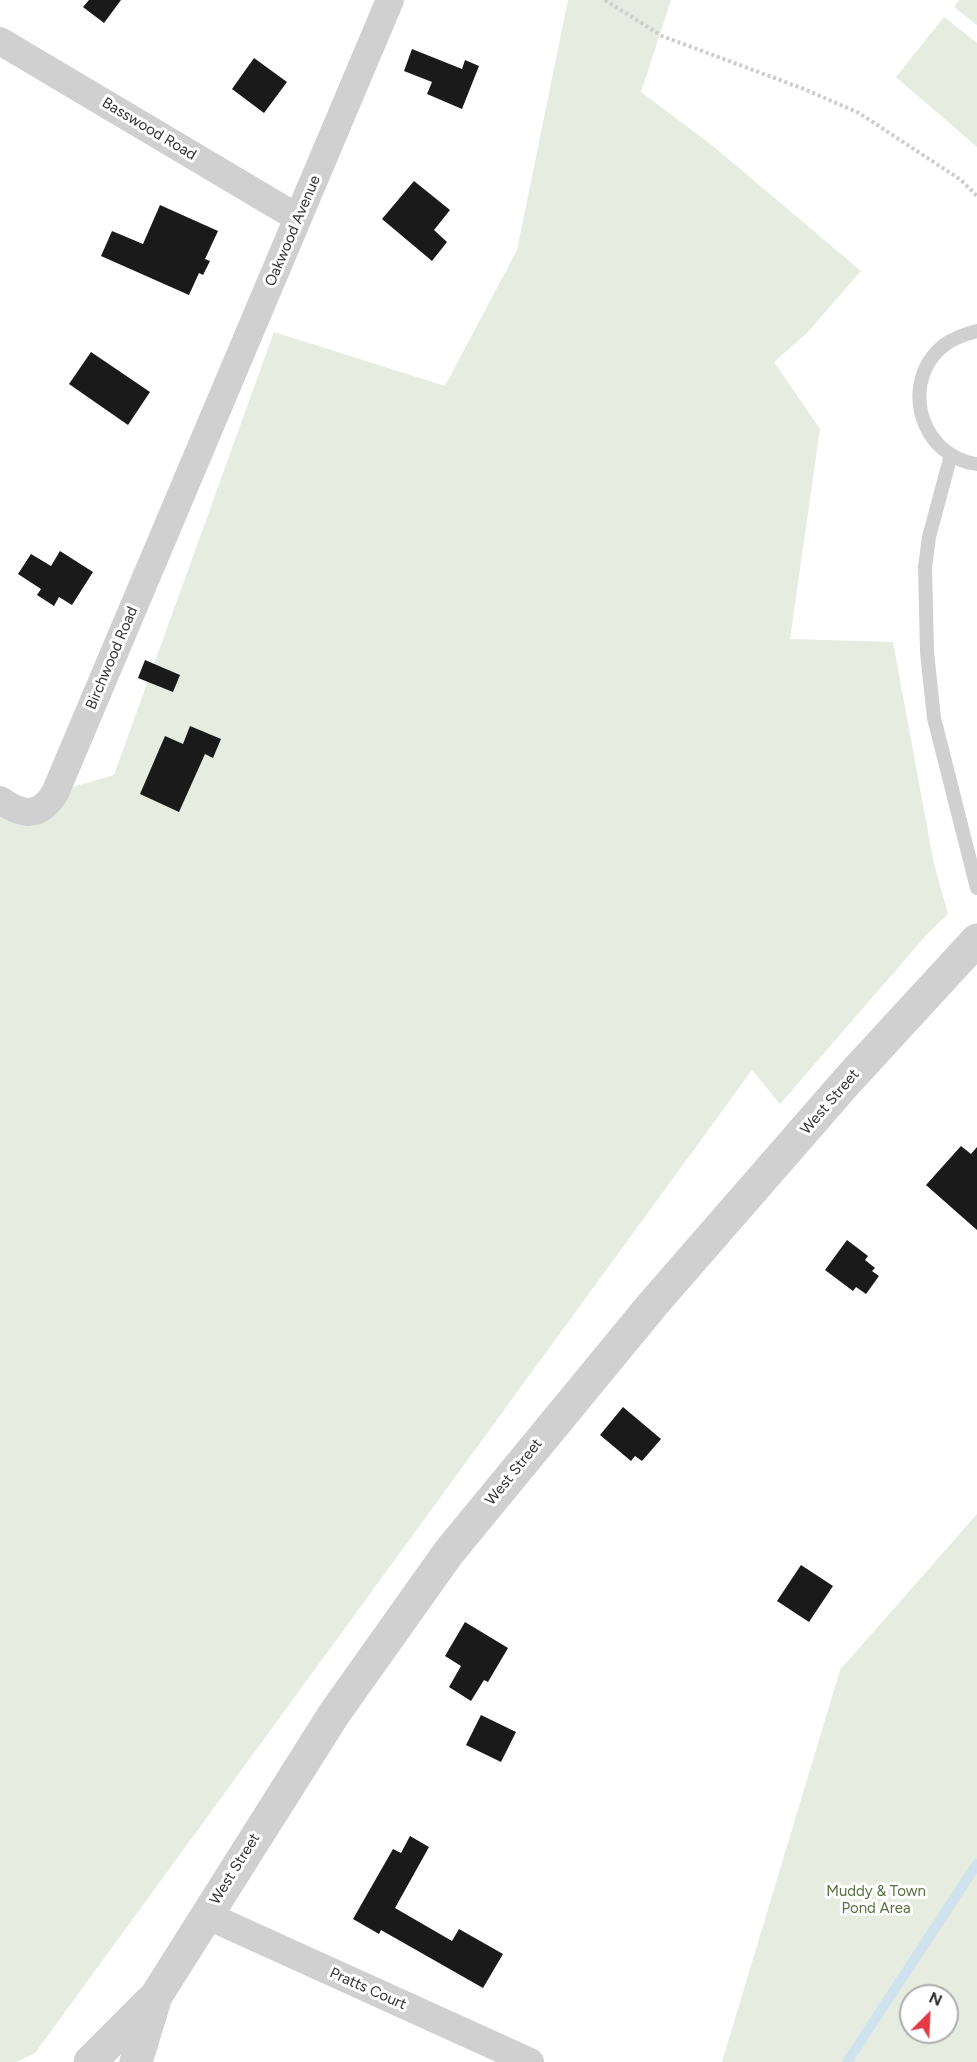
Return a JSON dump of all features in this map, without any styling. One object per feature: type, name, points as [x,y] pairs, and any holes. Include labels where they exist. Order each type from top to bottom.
[{"type":"street","name":"Oakwood Avenue","points":[[195,463],[390,0]]},
{"type":"street","name":"Basswood Road","points":[[0,41],[298,218]]},
{"type":"street","name":"Birchwood Road","points":[[0,800],[23,811],[38,811],[47,805],[55,793],[195,463]]},
{"type":"street","name":"West Street","points":[[136,2062],[156,1996],[334,1714],[456,1543],[653,1304],[848,1080],[977,940]]},
{"type":"street","name":"Pratts Court","points":[[206,1915],[530,2062]]},
{"type":"street","points":[[90,2062],[156,1996]]},
{"type":"lane","points":[[977,332],[960,335],[943,346],[928,362],[921,382],[918,403],[924,423],[934,441],[951,455],[977,464]]},
{"type":"lane","points":[[951,455],[929,537],[925,567],[927,652],[934,718],[977,888]]},
{"type":"path","points":[[605,0],[662,36],[804,88],[859,113],[961,180],[977,196]]},
{"type":"green space","points":[[568,0],[671,0],[641,92],[713,146],[861,271],[807,333],[774,362],[820,429],[790,639],[893,642],[934,864],[948,914],[928,933],[780,1104],[752,1070],[35,2053],[16,2062],[0,2062],[0,808],[114,775],[274,332],[445,386],[517,250]]},
{"type":"green space","points":[[959,0],[977,0],[977,25],[954,7]]},
{"type":"green space","points":[[944,17],[977,43],[977,147],[896,77]]},
{"type":"green space","name":"Muddy & Town Pond Area","points":[[977,1514],[977,2062],[722,2062],[840,1670]]},
{"type":"building","points":[[89,0],[121,0],[104,23],[83,7]]},
{"type":"building","points":[[412,49],[462,69],[465,60],[479,66],[462,109],[427,94],[432,82],[404,71]]},
{"type":"building","points":[[254,58],[287,82],[264,113],[232,89]]},
{"type":"building","points":[[414,181],[450,210],[434,230],[447,242],[432,261],[382,219]]},
{"type":"building","points":[[160,205],[218,231],[205,259],[210,261],[203,275],[199,273],[189,295],[101,256],[112,231],[143,244]]},
{"type":"building","points":[[91,352],[150,392],[128,425],[69,384]]},
{"type":"building","points":[[60,551],[93,572],[72,605],[59,597],[54,606],[37,595],[41,589],[18,574],[31,554],[51,566]]},
{"type":"building","points":[[145,660],[180,675],[173,692],[138,678]]},
{"type":"building","points":[[190,726],[221,739],[213,758],[205,754],[179,812],[140,794],[165,736],[183,744]]},
{"type":"building","points":[[961,1146],[971,1154],[977,1147],[977,1230],[926,1185]]},
{"type":"building","points":[[847,1240],[868,1256],[865,1260],[875,1268],[872,1271],[879,1276],[866,1294],[856,1287],[853,1291],[825,1270]]},
{"type":"building","points":[[623,1407],[661,1439],[642,1461],[635,1456],[631,1461],[600,1435]]},
{"type":"building","points":[[801,1565],[833,1586],[809,1622],[777,1601]]},
{"type":"building","points":[[465,1622],[508,1648],[488,1682],[484,1680],[471,1701],[449,1687],[461,1666],[445,1656]]},
{"type":"building","points":[[481,1715],[516,1732],[501,1762],[466,1745]]},
{"type":"building","points":[[410,1836],[429,1847],[395,1908],[452,1941],[459,1929],[503,1954],[483,1988],[381,1930],[379,1934],[353,1919],[393,1849],[401,1853]]},
{"type":"waterway","points":[[847,2062],[977,1864]]}]
